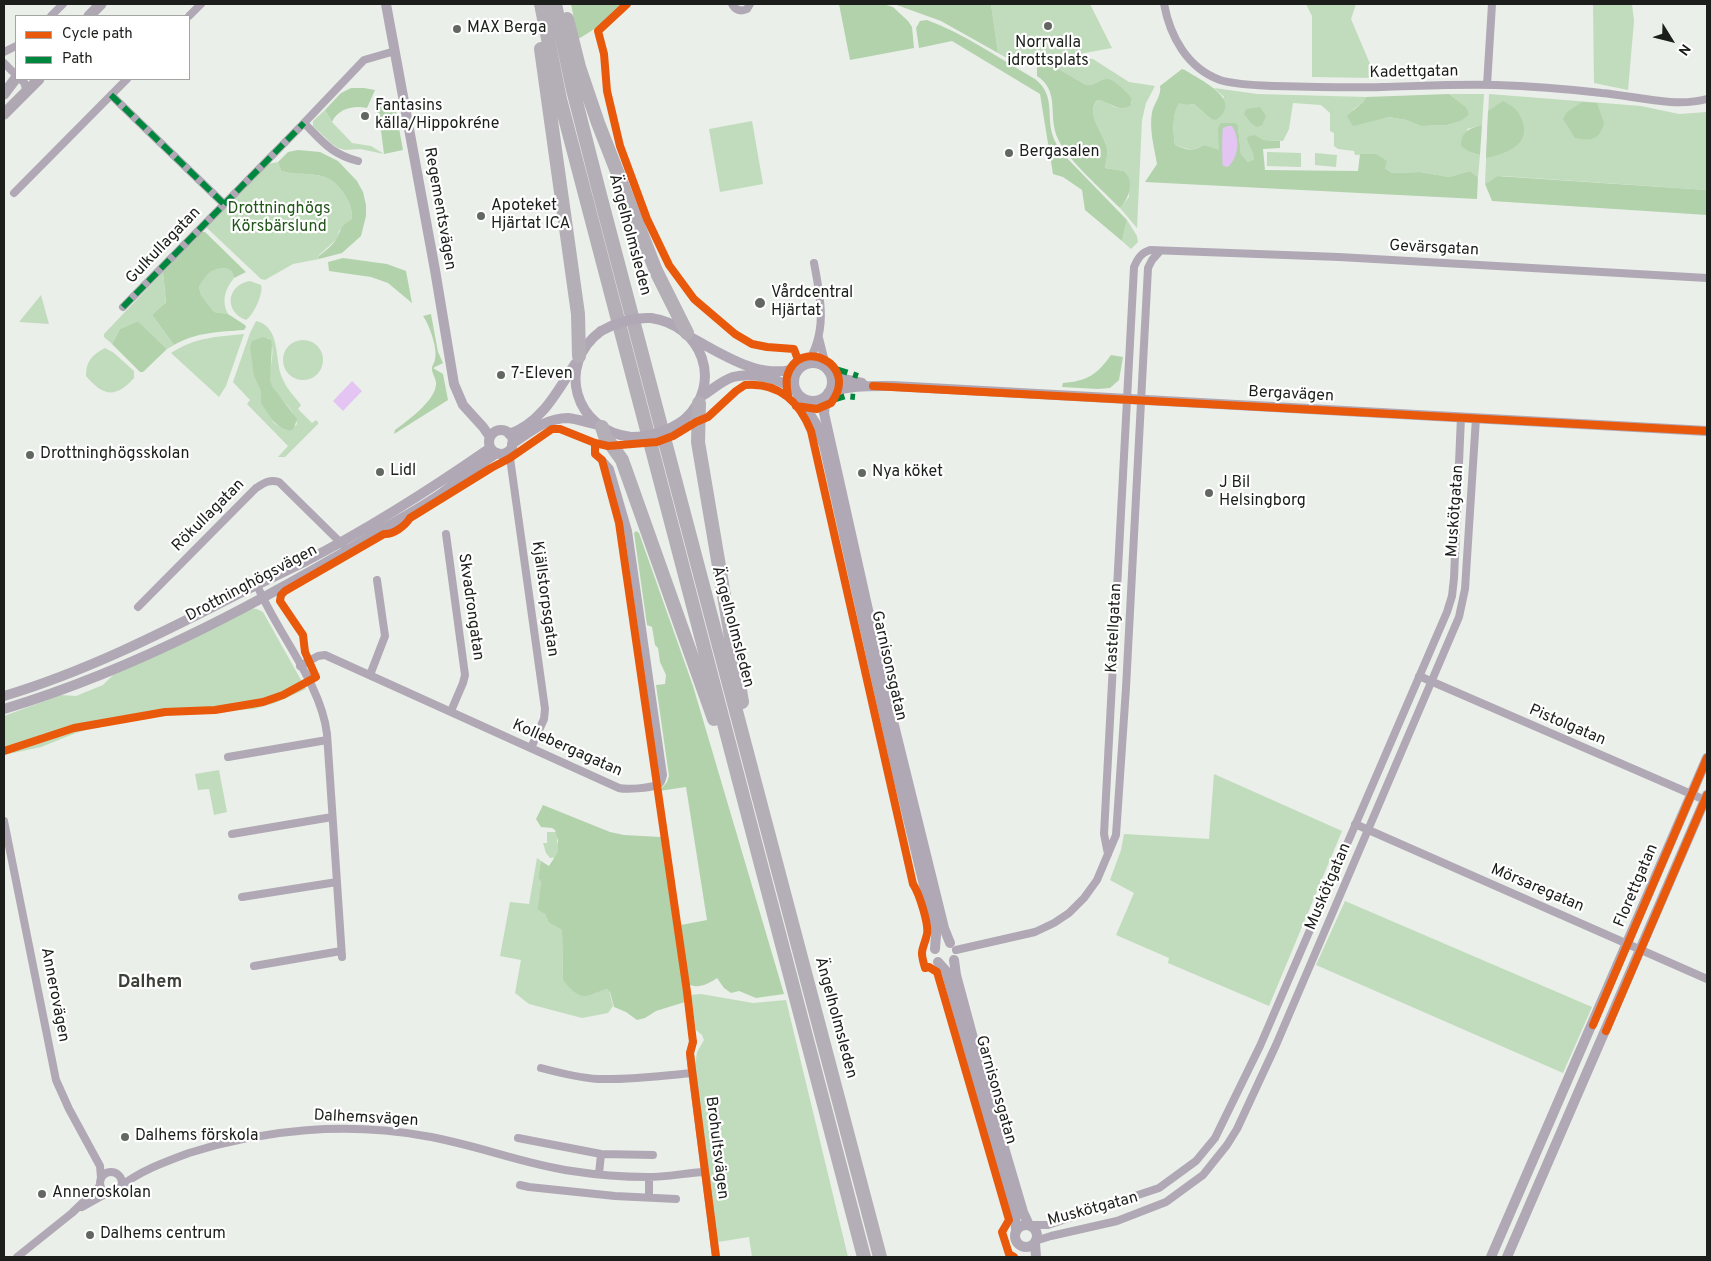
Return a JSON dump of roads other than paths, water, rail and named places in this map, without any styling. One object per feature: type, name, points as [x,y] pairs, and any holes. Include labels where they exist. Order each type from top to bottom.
[{"type":"highway","points":[[535,4],[546,96],[578,314],[578,359]]},
{"type":"highway","name":"Ängelholmsleden","points":[[541,4],[560,99],[864,1257]]},
{"type":"highway","name":"Ängelholmsleden","points":[[555,4],[573,90],[590,157],[880,1257]]},
{"type":"highway","points":[[564,4],[579,67],[598,122],[656,271],[689,335]]},
{"type":"highway","points":[[700,399],[698,442],[750,741],[754,781]]},
{"type":"highway","points":[[600,426],[622,460],[705,693],[727,760],[739,806],[752,831]]},
{"type":"main road","points":[[90,15],[101,4]]},
{"type":"main road","points":[[4,94],[15,78]]},
{"type":"main road","points":[[4,114],[38,80]]},
{"type":"street","points":[[52,15],[63,4]]},
{"type":"street","points":[[190,15],[201,4]]},
{"type":"street","name":"Regementsvägen","points":[[386,4],[454,384],[463,405],[490,437],[494,432],[503,443]]},
{"type":"street","points":[[732,4],[740,11],[747,8],[750,4]]},
{"type":"street","name":"Kadettgatan","points":[[1164,4],[1170,28],[1185,54],[1201,69],[1213,77],[1227,82],[1332,88],[1487,85],[1562,89],[1673,102],[1696,102],[1707,99]]},
{"type":"street","points":[[1487,85],[1492,4]]},
{"type":"street","name":"Gulkullagatan","points":[[123,307],[364,60],[395,51]]},
{"type":"street","points":[[4,63],[15,76]]},
{"type":"street","points":[[21,80],[24,82],[27,92]]},
{"type":"street","points":[[14,193],[126,80]]},
{"type":"street","name":"Gulkullagatan","points":[[111,96],[224,204]]},
{"type":"street","points":[[304,123],[333,152],[358,160]]},
{"type":"street","name":"Gevärsgatan","points":[[1127,400],[1134,266],[1144,252],[1150,250],[1339,257],[1707,278]]},
{"type":"street","points":[[1141,401],[1148,268],[1160,251]]},
{"type":"street","points":[[797,393],[794,380],[797,372],[804,366],[815,350],[819,336],[822,305],[814,263]]},
{"type":"street","points":[[819,336],[832,383],[827,395],[818,401],[809,401],[781,382],[750,376],[732,378],[700,399],[685,419],[659,433],[631,437],[617,435],[600,426],[585,410],[575,384],[578,359],[591,340],[601,331],[627,319],[651,318],[667,321],[733,361],[747,366],[778,372],[817,364],[828,371]]},
{"type":"street","points":[[689,335],[697,344],[703,364],[705,378],[700,399]]},
{"type":"street","name":"Drottninghögsvägen","points":[[503,443],[538,416],[552,399],[578,359]]},
{"type":"street","name":"Bergavägen","points":[[828,371],[839,378],[873,386]]},
{"type":"street","name":"Bergavägen","points":[[827,395],[838,390],[873,386],[1707,432]]},
{"type":"street","name":"Garnisonsgatan","points":[[797,393],[819,431],[824,445],[897,773],[936,935],[934,956],[946,971],[1015,1214],[1015,1239],[1022,1246],[1026,1257]]},
{"type":"street","name":"Garnisonsgatan","points":[[827,395],[824,413],[890,708],[944,928],[953,951],[956,976],[987,1090],[1023,1212],[1029,1225],[1036,1232],[1036,1257]]},
{"type":"street","name":"Kastellgatan","points":[[1108,854],[1104,834],[1127,400]]},
{"type":"street","name":"Kastellgatan","points":[[953,951],[1035,932],[1069,913],[1084,898],[1097,880],[1116,835],[1126,688],[1141,401]]},
{"type":"street","name":"Regementsvägen","points":[[472,415],[503,443]]},
{"type":"street","name":"Muskötgatan","points":[[1029,1225],[1048,1225],[1160,1188],[1186,1169],[1215,1138],[1260,1046],[1444,621],[1452,596],[1461,417]]},
{"type":"street","name":"Muskötgatan","points":[[1035,1242],[1051,1236],[1117,1221],[1166,1202],[1203,1175],[1217,1160],[1237,1129],[1276,1045],[1459,617],[1464,596],[1476,418]]},
{"type":"street","name":"Drottninghögsvägen","points":[[4,709],[114,670],[262,598],[473,461],[503,443],[542,424],[553,420],[574,419],[600,426]]},
{"type":"street","name":"Kjällstorpsgatan","points":[[503,443],[510,458],[545,709],[544,719],[531,748]]},
{"type":"street","name":"Kollebergagatan","points":[[300,666],[318,656],[325,655],[621,788],[657,785],[663,778],[628,532],[610,469],[602,460]]},
{"type":"street","name":"Rökullagatan","points":[[138,607],[256,488],[267,481],[279,482],[344,546]]},
{"type":"street","name":"Skvadrongatan","points":[[446,534],[465,675],[451,711]]},
{"type":"street","name":"Drottninghögsvägen","points":[[4,696],[111,657],[155,637],[257,585],[344,546]]},
{"type":"street","points":[[370,675],[384,636],[377,580]]},
{"type":"street","points":[[254,966],[342,954],[326,726],[321,708],[262,598],[257,585]]},
{"type":"street","name":"Pistolgatan","points":[[1419,676],[1692,794],[1706,798]]},
{"type":"street","points":[[228,757],[327,740]]},
{"type":"street","name":"Florettgatan","points":[[1491,1257],[1707,758]]},
{"type":"street","name":"Florettgatan","points":[[1507,1257],[1706,798]]},
{"type":"street","points":[[232,834],[332,817]]},
{"type":"street","name":"Annerovägen","points":[[4,821],[56,1080],[69,1109],[100,1166],[101,1182]]},
{"type":"street","name":"Mörsaregatan","points":[[1355,824],[1707,979]]},
{"type":"street","points":[[242,897],[336,882]]},
{"type":"street","points":[[935,949],[941,943],[953,951],[946,964],[938,962]]},
{"type":"street","name":"Brohultsvägen","points":[[693,1042],[690,1053],[692,1073],[716,1257]]},
{"type":"street","points":[[541,1068],[598,1079],[692,1073]]},
{"type":"street","name":"Dalhemsvägen","points":[[121,1186],[134,1176],[182,1156],[231,1141],[294,1131],[340,1129],[384,1130],[424,1135],[530,1163],[571,1171],[649,1177],[704,1172]]},
{"type":"street","points":[[518,1138],[601,1154],[653,1155]]},
{"type":"street","points":[[599,1174],[601,1154]]},
{"type":"street","name":"Annerovägen","points":[[100,1166],[109,1172]]},
{"type":"street","points":[[17,1257],[72,1212],[101,1182],[105,1174],[109,1172],[119,1176],[121,1186],[114,1194],[106,1193],[72,1212]]},
{"type":"street","name":"Dalhemsvägen","points":[[119,1176],[134,1176]]},
{"type":"street","points":[[648,1197],[649,1177]]},
{"type":"street","points":[[101,1182],[106,1193]]},
{"type":"street","points":[[520,1185],[615,1196],[676,1199]]},
{"type":"street","points":[[1016,1230],[1020,1226],[1029,1225]]},
{"type":"street","points":[[1022,1246],[1030,1246],[1035,1242]]},
{"type":"place","name":"Norrvalla idrottsplats","points":[[1048,26]]},
{"type":"place","name":"MAX Berga","points":[[457,29]]},
{"type":"place","name":"Fantasins källa/Hippokréne","points":[[365,116]]},
{"type":"place","name":"Bergasalen","points":[[1009,153]]},
{"type":"place","name":"Apoteket Hjärtat ICA","points":[[481,216]]},
{"type":"place","name":"Vårdcentral Hjärtat","points":[[760,303]]},
{"type":"place","name":"7-Eleven","points":[[501,375]]},
{"type":"place","name":"Drottninghögsskolan","points":[[30,455]]},
{"type":"place","name":"Lidl","points":[[380,472]]},
{"type":"place","name":"Nya köket","points":[[862,473]]},
{"type":"place","name":"J Bil Helsingborg","points":[[1209,493]]},
{"type":"place","name":"Dalhems förskola","points":[[125,1137]]},
{"type":"place","name":"Anneroskolan","points":[[42,1194]]},
{"type":"place","name":"Dalhems centrum","points":[[90,1235]]},
{"type":"district","name":"Dalhem","points":[[150,983]]},
{"type":"park label","name":"Drottninghögs Körsbärslund","points":[[279,219]]}]
